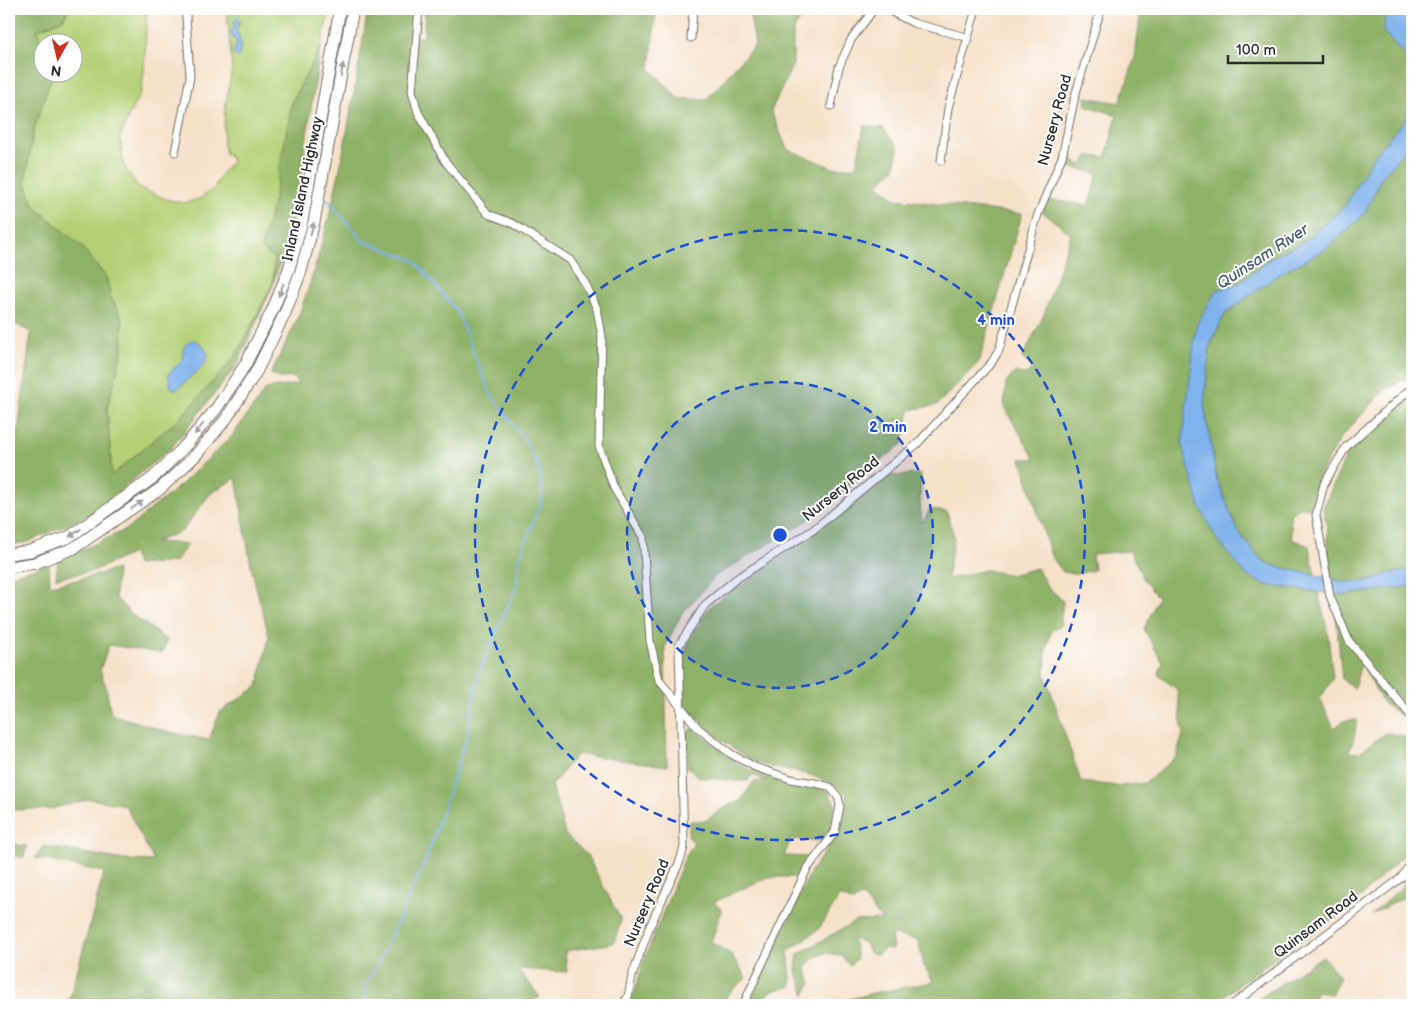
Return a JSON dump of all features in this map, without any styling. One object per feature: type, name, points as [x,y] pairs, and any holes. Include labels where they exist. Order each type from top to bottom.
[{"type":"highway","name":"Inland Island Highway","points":[[9,554],[30,551],[69,537],[154,478],[184,447],[216,409],[245,365],[274,309],[296,244],[302,221],[340,9]]},
{"type":"highway","name":"Inland Island Highway","points":[[9,567],[35,563],[74,548],[160,489],[195,456],[226,419],[256,372],[285,313],[301,271],[314,222],[353,9]]},
{"type":"street","points":[[175,152],[190,77],[187,9]]},
{"type":"street","points":[[419,9],[412,91],[418,112],[445,160],[488,214],[512,223],[570,260],[586,285],[597,309],[602,336],[599,446],[614,488],[643,537],[650,641],[659,680],[698,728],[731,754],[764,770],[791,779],[820,784],[830,788],[838,797],[840,805],[835,832],[807,869],[743,1005]]},
{"type":"street","points":[[691,38],[693,9]]},
{"type":"street","points":[[830,106],[838,68],[851,40],[874,9]]},
{"type":"street","points":[[886,9],[914,23],[966,37]]},
{"type":"street","points":[[941,161],[948,108],[966,37],[976,9]]},
{"type":"street","name":"Nursery Road","points":[[622,1005],[628,997],[632,976],[650,926],[680,861],[684,847],[679,645],[705,604],[736,579],[813,530],[917,444],[992,362],[999,350],[1038,214],[1062,157],[1075,96],[1101,9]]},
{"type":"street","points":[[1412,388],[1346,447],[1324,484],[1316,515],[1323,565],[1330,596],[1348,641],[1412,717]]},
{"type":"street","name":"Quinsam Road","points":[[1232,1005],[1401,878],[1412,862]]},
{"type":"green space","points":[[9,9],[69,9],[63,19],[37,30],[38,32],[32,32],[32,82],[50,82],[33,132],[25,182],[35,207],[81,246],[106,277],[111,297],[122,318],[123,349],[107,409],[112,475],[179,419],[236,356],[273,284],[236,367],[172,447],[93,513],[28,542],[9,545],[9,486],[11,486],[31,332],[9,321]]},
{"type":"green space","points":[[69,9],[147,9],[144,72],[141,92],[120,138],[124,166],[139,188],[169,200],[184,203],[199,199],[214,188],[222,173],[232,162],[230,156],[225,154],[223,144],[225,107],[232,70],[228,9],[330,9],[321,46],[292,102],[274,200],[261,248],[274,258],[273,284],[236,356],[179,419],[112,475],[107,409],[123,349],[122,318],[111,297],[106,277],[81,246],[35,207],[25,182],[33,132],[50,82],[82,82],[82,32],[38,32],[37,30],[63,19]]},
{"type":"green space","points":[[368,9],[414,9],[412,38],[424,37],[425,9],[656,9],[650,69],[678,98],[706,100],[755,45],[749,9],[807,9],[793,31],[793,64],[771,111],[787,149],[833,168],[856,167],[864,126],[883,128],[898,147],[895,168],[878,184],[895,199],[1022,214],[979,362],[937,405],[910,410],[902,444],[805,522],[717,575],[682,613],[665,647],[667,766],[577,754],[552,785],[565,834],[587,855],[621,920],[614,943],[565,951],[567,972],[518,969],[540,997],[521,1005],[56,1005],[69,1002],[104,872],[35,858],[43,846],[124,860],[154,861],[125,805],[90,799],[50,809],[9,810],[9,576],[49,564],[50,585],[117,569],[115,597],[130,613],[167,640],[162,653],[109,645],[100,670],[106,687],[111,714],[165,731],[209,740],[220,712],[258,686],[269,636],[252,571],[236,478],[210,494],[182,531],[155,542],[188,544],[175,562],[137,565],[133,553],[93,571],[56,578],[58,561],[127,529],[183,483],[232,436],[266,389],[298,384],[295,377],[280,378],[271,374],[300,312],[323,238],[341,162]]},
{"type":"green space","points":[[1141,9],[1390,9],[1386,13],[1384,31],[1412,63],[1412,112],[1375,154],[1345,206],[1304,242],[1271,258],[1241,282],[1217,291],[1182,444],[1265,585],[1318,592],[1327,628],[1333,678],[1320,699],[1334,728],[1344,721],[1357,720],[1354,739],[1349,752],[1359,753],[1385,733],[1410,737],[1412,740],[1412,840],[1407,852],[1350,907],[1260,969],[1212,1005],[829,1005],[873,993],[934,982],[924,966],[918,940],[891,934],[893,950],[885,948],[877,955],[869,953],[865,943],[853,939],[857,959],[849,965],[841,955],[825,953],[812,959],[806,968],[811,984],[805,995],[796,970],[798,954],[856,921],[882,920],[862,896],[853,902],[840,896],[818,930],[788,951],[792,986],[768,992],[766,1005],[749,1005],[812,869],[838,835],[846,808],[847,795],[827,781],[754,761],[731,747],[710,730],[685,705],[685,654],[690,638],[711,605],[752,578],[890,476],[921,474],[920,503],[922,523],[930,509],[947,512],[954,537],[947,579],[986,570],[1010,575],[1037,568],[1047,586],[1063,601],[1060,626],[1052,629],[1046,650],[1045,674],[1081,782],[1119,786],[1145,783],[1176,757],[1183,734],[1177,689],[1158,675],[1163,663],[1144,629],[1158,598],[1144,580],[1130,551],[1092,554],[1094,570],[1076,574],[1063,572],[1051,556],[1021,459],[1035,459],[1004,407],[1006,383],[1015,372],[1027,375],[1033,367],[1022,358],[1043,317],[1071,234],[1041,211],[1047,200],[1088,206],[1098,174],[1062,165],[1066,154],[1073,155],[1074,162],[1083,165],[1088,156],[1106,157],[1117,115],[1085,105],[1086,97],[1120,103],[1135,58]]},
{"type":"green space","points":[[321,46],[294,217],[273,284],[274,258],[261,248],[274,200],[292,102]]},
{"type":"green space","points":[[1412,142],[1412,375],[1384,391],[1342,436],[1318,477],[1312,508],[1302,507],[1290,514],[1292,539],[1309,546],[1315,575],[1271,565],[1258,557],[1238,531],[1217,480],[1204,405],[1210,345],[1225,314],[1276,276],[1324,250],[1353,225],[1366,211],[1381,178]]},
{"type":"green space","points":[[1412,393],[1412,570],[1388,574],[1370,581],[1346,582],[1328,578],[1328,532],[1323,508],[1347,454],[1386,409]]},
{"type":"green space","points":[[1412,586],[1412,723],[1383,703],[1361,663],[1354,689],[1342,679],[1334,594],[1344,595]]},
{"type":"green space","points":[[692,728],[743,767],[786,782],[827,789],[835,804],[830,829],[822,841],[791,839],[784,856],[809,857],[798,877],[768,877],[714,902],[722,910],[711,942],[732,955],[746,978],[727,995],[725,1005],[712,1005],[712,1002],[698,999],[698,1005],[628,1005],[634,994],[643,963],[685,857],[694,843],[688,836],[690,821],[705,821],[728,805],[741,801],[753,782],[767,780],[751,775],[748,781],[699,777],[688,767],[687,734]]},
{"type":"green space","points":[[9,844],[27,846],[24,857],[9,856]]},
{"type":"green space","points":[[1412,873],[1412,912],[1404,897],[1371,915],[1404,885]]},
{"type":"green space","points":[[1323,956],[1340,977],[1331,994],[1317,991],[1310,1005],[1249,1005]]},
{"type":"water","points":[[1390,9],[1412,9],[1412,63],[1383,31],[1386,13]]},
{"type":"water","points":[[239,20],[240,24],[236,28],[241,43],[239,56],[237,57],[233,53],[237,43],[231,31],[234,28],[234,21]]},
{"type":"water","name":"Quinsam River","points":[[1412,112],[1412,142],[1381,178],[1366,211],[1324,250],[1276,276],[1225,314],[1210,345],[1204,405],[1217,480],[1238,531],[1258,557],[1271,565],[1346,582],[1370,581],[1388,574],[1412,570],[1412,586],[1344,595],[1265,585],[1246,575],[1216,538],[1200,507],[1182,444],[1196,326],[1217,290],[1241,282],[1271,258],[1304,242],[1345,206],[1375,154]]},
{"type":"water","points":[[194,340],[204,347],[208,358],[203,366],[176,390],[171,387],[169,375],[180,363],[187,343]]},
{"type":"waterway","points":[[236,21],[240,9]]},
{"type":"waterway","points":[[1406,149],[1412,148]]},
{"type":"waterway","points":[[325,197],[363,241],[414,260],[457,311],[490,393],[527,443],[539,468],[543,496],[519,560],[516,588],[478,674],[467,737],[426,860],[377,966],[368,980]]},
{"type":"waterway","points":[[365,984],[365,1005]]}]
